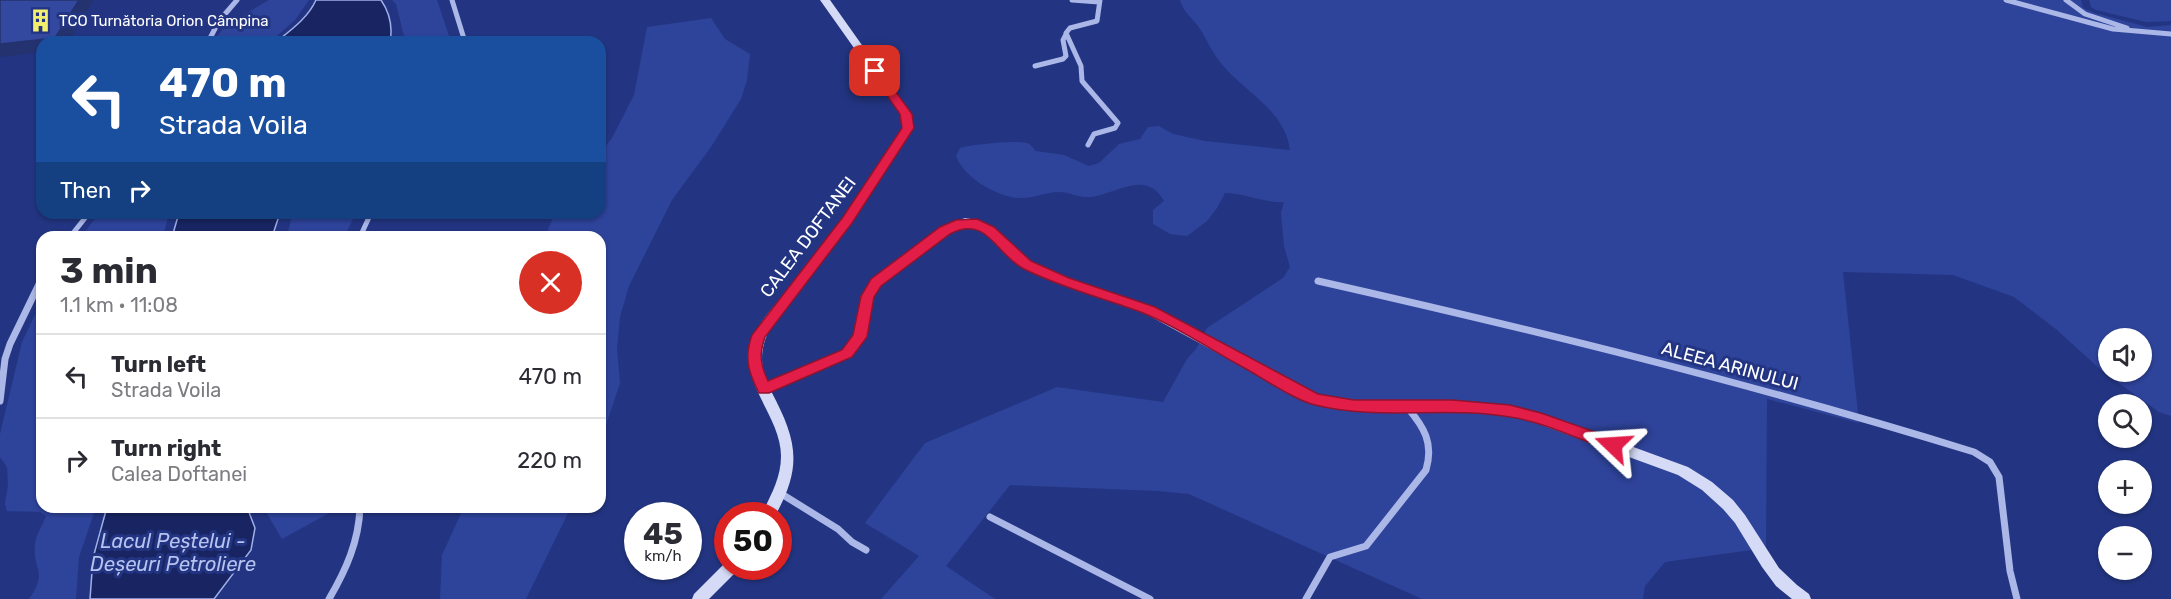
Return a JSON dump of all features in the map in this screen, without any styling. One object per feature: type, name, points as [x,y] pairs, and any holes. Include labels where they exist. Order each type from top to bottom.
[{"type":"main road","name":"CALEA DOFTANEI","points":[[775,502],[787,468],[787,443],[754,365],[753,350],[759,335],[848,220],[908,128],[903,110],[825,0]]},
{"type":"main road","points":[[764,389],[847,353],[860,337],[867,296],[876,282],[950,227],[965,222],[984,226],[1016,257],[1037,270],[1150,311],[1315,399],[1342,405],[1471,407],[1519,413],[1683,471],[1699,479],[1730,506],[1769,569],[1788,588],[1804,599]]},
{"type":"main road","points":[[699,599],[718,580]]},
{"type":"street","points":[[211,36],[219,21],[237,0]]},
{"type":"street","points":[[452,0],[463,36]]},
{"type":"street","points":[[1035,66],[1064,59],[1066,56],[1064,40],[1070,28],[1098,21],[1100,1],[1072,0]]},
{"type":"street","points":[[2006,0],[2080,22],[2145,33],[2171,34]]},
{"type":"street","points":[[2066,0],[2085,14],[2145,33]]},
{"type":"street","points":[[1066,33],[1081,66],[1082,81],[1118,123],[1115,128],[1093,134],[1088,139],[1088,145]]},
{"type":"street","points":[[75,231],[84,219]]},
{"type":"street","name":"ALEEA ARINULUI","points":[[1318,281],[1499,322],[1722,378],[1974,452],[1989,460],[1996,467],[1999,477],[2010,571],[2017,599]]},
{"type":"street","points":[[0,401],[5,359],[36,290]]},
{"type":"street","points":[[1305,599],[1330,557],[1335,554],[1354,552],[1366,546],[1426,470],[1431,456],[1430,443],[1420,423],[1407,407]]},
{"type":"street","points":[[780,493],[838,529],[852,542],[866,550]]},
{"type":"street","points":[[329,599],[353,551],[359,513]]},
{"type":"street","points":[[990,518],[1149,599]]},
{"type":"shaded area","points":[[269,0],[309,0],[295,20],[277,36],[218,36],[225,26]]},
{"type":"shaded area","points":[[392,0],[437,0],[449,36],[404,36],[396,4]]},
{"type":"shaded area","points":[[1180,0],[2081,0],[2083,8],[2095,13],[2147,27],[2171,25],[2171,416],[2152,407],[2152,394],[2134,394],[2117,382],[2152,382],[2152,328],[2098,328],[2098,367],[2057,330],[2014,297],[1953,275],[1843,272],[1859,423],[1767,399],[1766,548],[1665,562],[1645,586],[1643,599],[1422,599],[1189,494],[1010,485],[946,566],[995,599],[881,599],[919,556],[865,523],[925,443],[1057,387],[1163,402],[1207,328],[1283,278],[1290,267],[1284,246],[1281,213],[1284,202],[1225,193],[1207,221],[1187,236],[1170,234],[1153,224],[1153,210],[1164,201],[1157,191],[1148,186],[1130,186],[1090,197],[1059,192],[1018,198],[1000,194],[981,184],[966,171],[956,156],[960,148],[1016,142],[1030,145],[1036,151],[1064,155],[1089,166],[1099,163],[1119,144],[1140,139],[1148,127],[1159,126],[1173,134],[1205,141],[1290,150],[1280,123],[1272,112],[1229,73],[1201,30],[1185,11]]},
{"type":"shaded area","points":[[2089,0],[2171,0],[2171,21],[2146,22],[2096,10],[2091,7]]},
{"type":"shaded area","points":[[711,18],[725,39],[750,54],[747,80],[741,99],[711,147],[672,200],[629,286],[620,317],[617,349],[620,383],[606,425],[606,231],[548,231],[552,219],[606,219],[606,146],[634,95],[647,27]]},
{"type":"shaded area","points":[[94,219],[168,219],[164,231],[86,231]]},
{"type":"shaded area","points":[[291,219],[353,219],[347,231],[288,231]]},
{"type":"shaded area","points":[[36,313],[36,512],[7,511],[5,504],[8,485],[7,467],[0,457],[0,434],[22,342]]},
{"type":"shaded area","points":[[42,513],[94,513],[79,557],[76,599],[29,599],[38,582],[35,544],[46,516]]},
{"type":"shaded area","points":[[267,513],[329,513],[282,539]]},
{"type":"shaded area","points":[[461,513],[568,513],[526,599],[440,599],[442,555]]},
{"type":"water","points":[[316,0],[381,0],[390,20],[391,36],[283,36],[304,18]]},
{"type":"water","points":[[177,219],[278,219],[274,231],[174,231]]},
{"type":"water","name":"Lacul Peștelui - Deșeuri Petroliere","points":[[105,513],[249,513],[255,528],[251,550],[214,599],[90,599],[93,558]]},
{"type":"building","name":"TCO Turnătoria Orion Câmpina","points":[[0,0],[79,0],[56,36],[36,36],[36,40],[0,44]]},
{"type":"place","name":"TCO Turnătoria Orion Câmpina","points":[[41,21]]},
{"type":"route","points":[[875,71],[906,114],[908,128],[848,220],[759,335],[753,350],[753,357],[756,373],[764,389],[808,372],[847,353],[860,337],[867,296],[876,282],[945,230],[965,222],[972,222],[984,226],[1026,264],[1048,275],[1150,311],[1315,399],[1354,406],[1452,406],[1510,411],[1541,419],[1613,445]]}]
